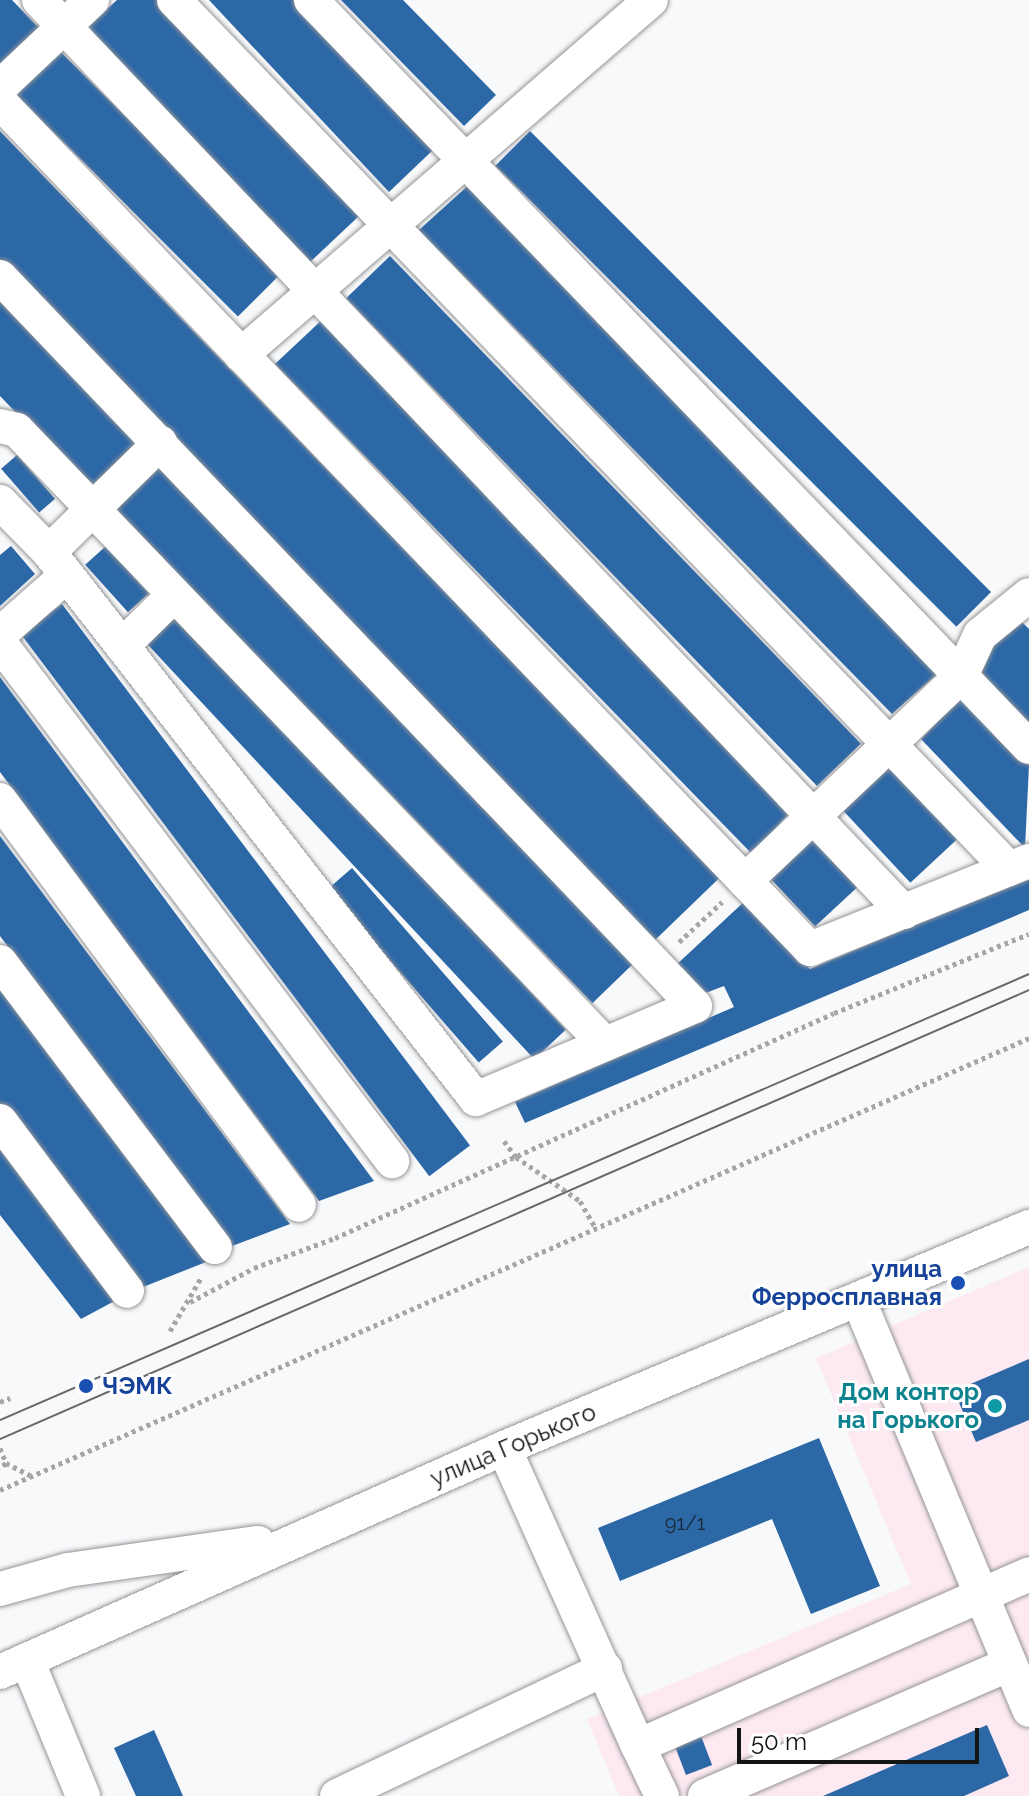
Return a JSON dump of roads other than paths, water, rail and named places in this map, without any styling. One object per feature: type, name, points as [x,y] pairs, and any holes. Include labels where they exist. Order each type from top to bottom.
[{"type":"street","points":[[39,0],[904,912]]},
{"type":"street","points":[[0,87],[92,0]]},
{"type":"street","points":[[0,102],[810,949],[1019,865],[892,742],[174,0]]},
{"type":"street","points":[[311,0],[1029,747]]},
{"type":"street","points":[[241,355],[651,0]]},
{"type":"street","points":[[0,277],[695,1006],[476,1099],[58,564],[4,515]]},
{"type":"street","points":[[0,426],[17,430],[605,1044]]},
{"type":"street","points":[[0,634],[58,564],[92,509],[160,443]]},
{"type":"street","points":[[122,646],[174,595]]},
{"type":"street","points":[[745,881],[961,676],[980,635],[1029,595]]},
{"type":"street","points":[[0,643],[392,1161]]},
{"type":"street","points":[[0,800],[299,1205]]},
{"type":"street","points":[[0,962],[210,1259]]},
{"type":"street","points":[[0,1121],[127,1291]]},
{"type":"street","name":"улица Горького","points":[[13,1666],[298,1537],[1029,1227]]},
{"type":"street","points":[[859,1301],[1029,1710]]},
{"type":"street","points":[[504,1448],[662,1796]]},
{"type":"street","points":[[0,1589],[68,1570],[298,1537]]},
{"type":"street","points":[[638,1746],[1029,1574]]},
{"type":"street","points":[[705,1796],[1010,1664]]},
{"type":"street","points":[[13,1666],[83,1796]]},
{"type":"street","points":[[337,1796],[605,1669]]},
{"type":"tram line","points":[[0,1420],[1029,974]]},
{"type":"tram line","points":[[0,1439],[1029,990]]},
{"type":"place","name":"улица Ферросплавная","points":[[958,1283]]},
{"type":"place","name":"ЧЭМК","points":[[86,1386]]},
{"type":"place","name":"Дом контор на Горького","points":[[995,1406]]}]
